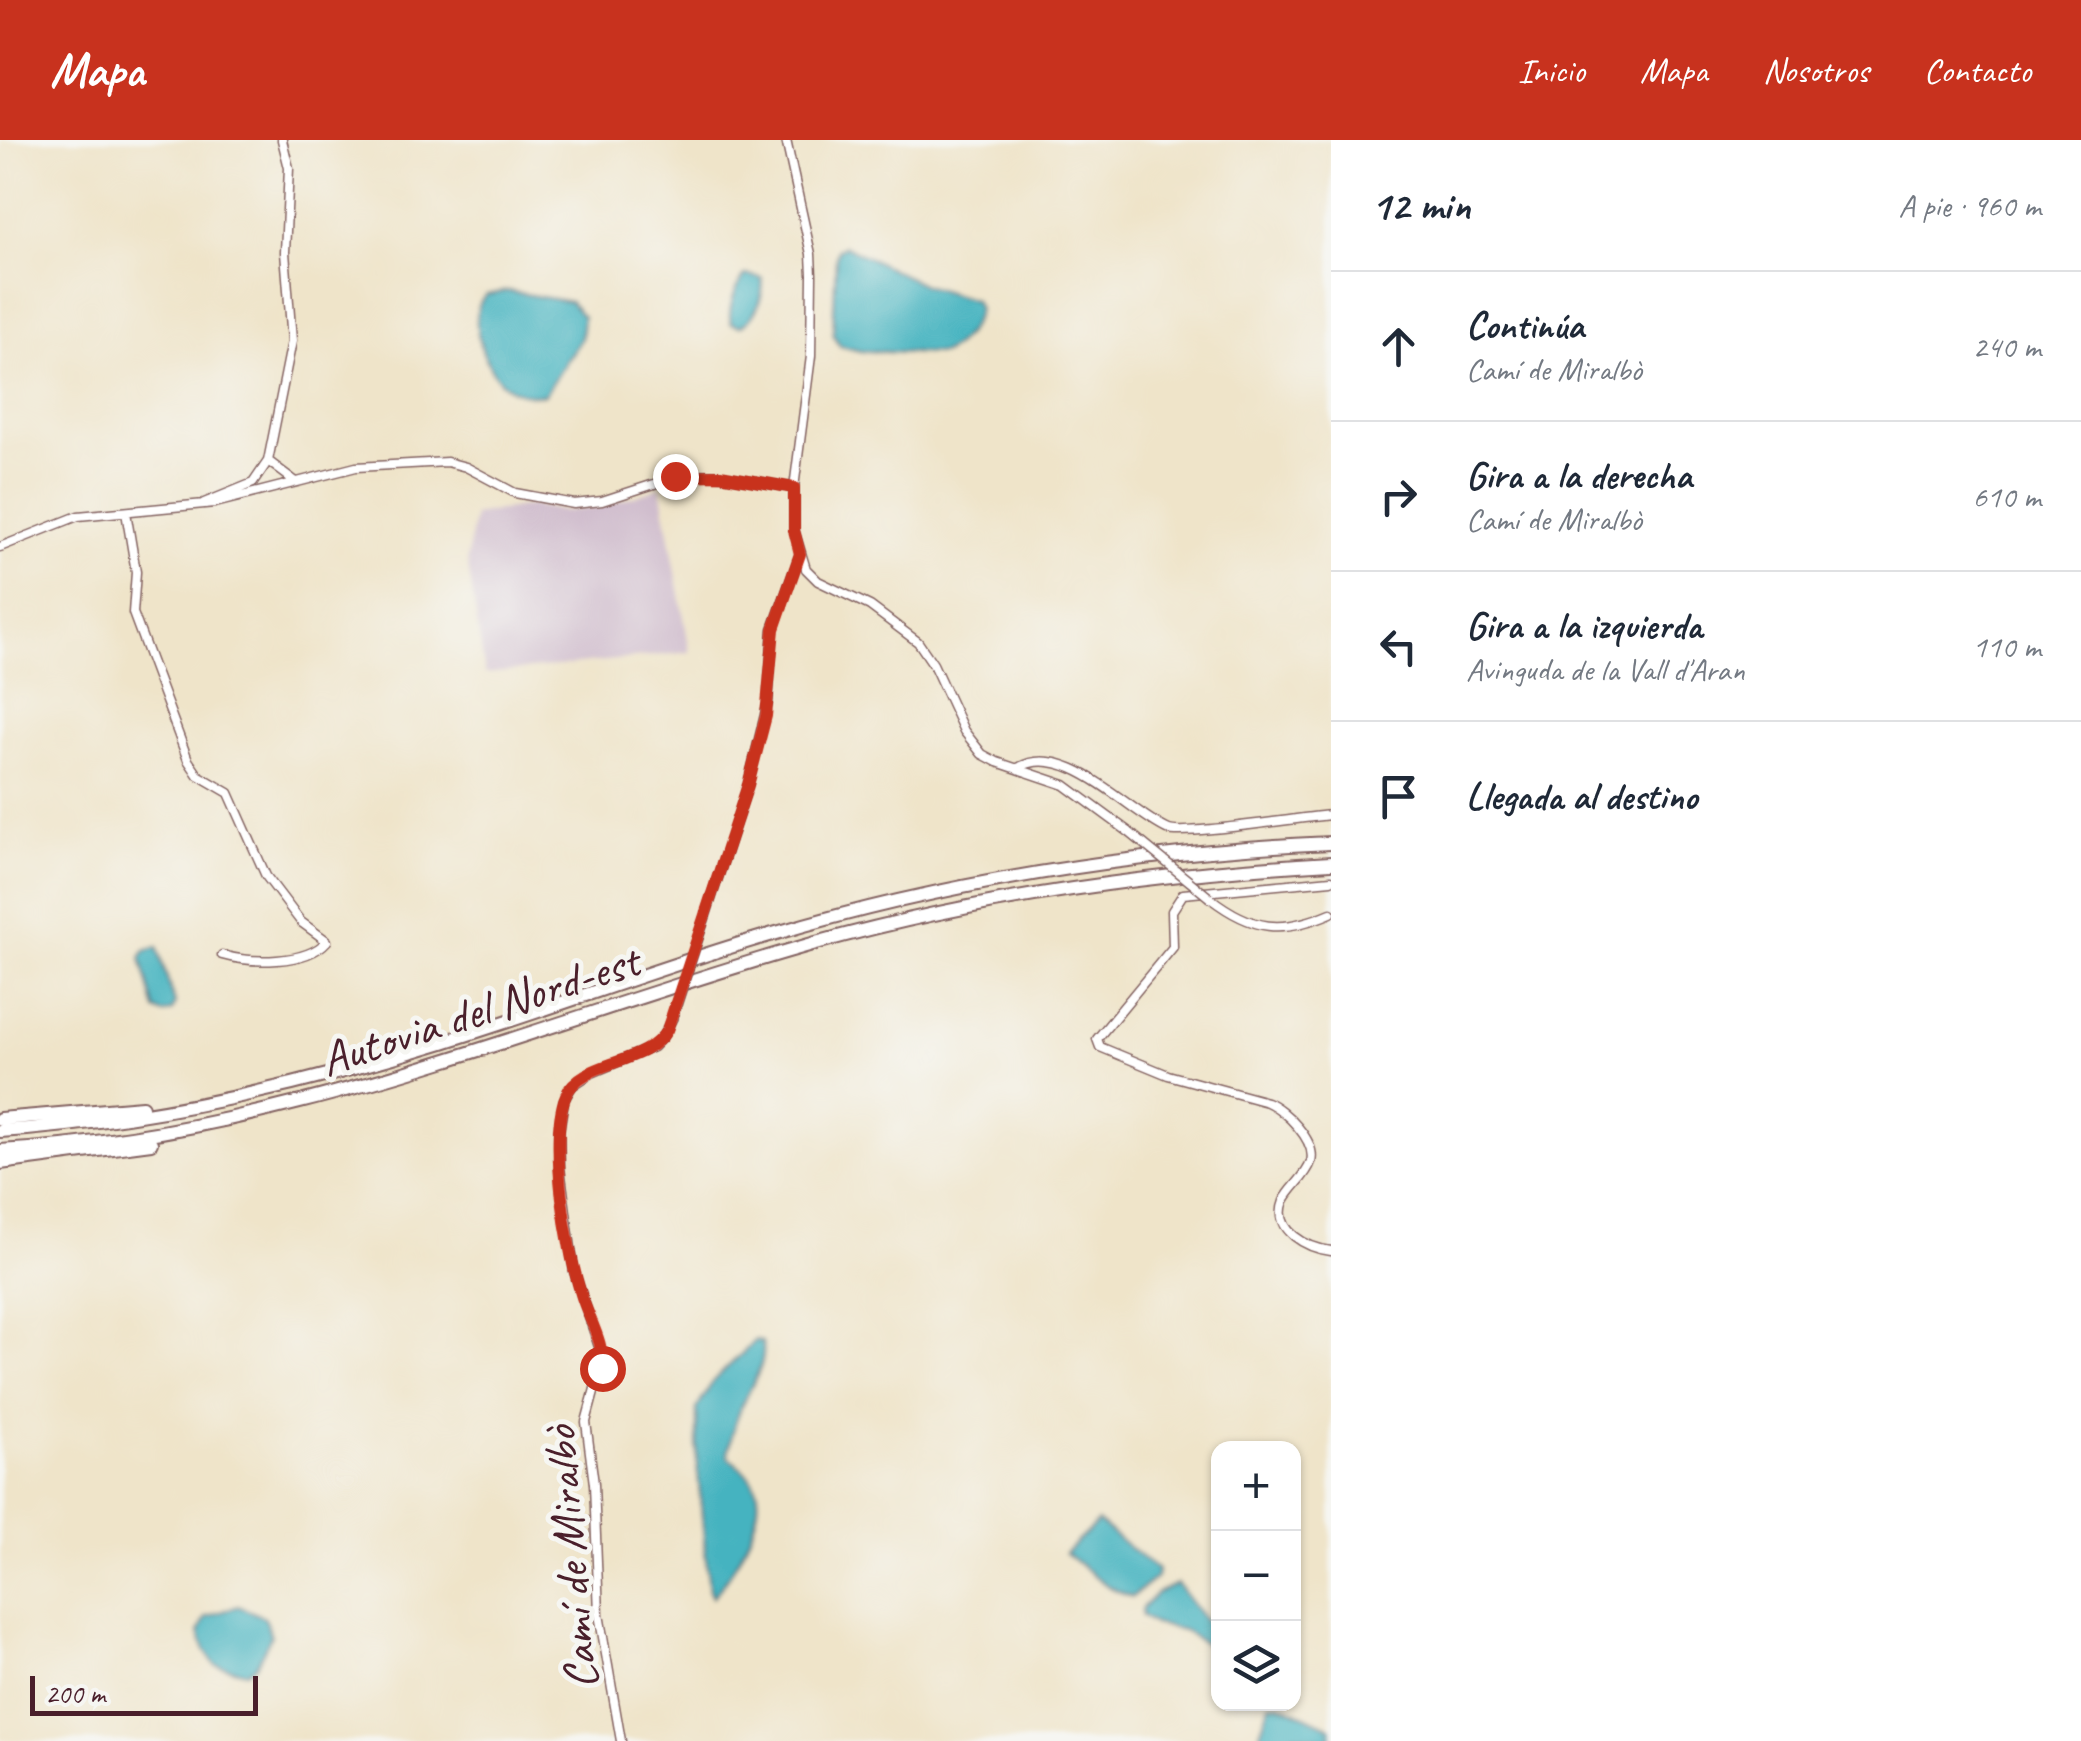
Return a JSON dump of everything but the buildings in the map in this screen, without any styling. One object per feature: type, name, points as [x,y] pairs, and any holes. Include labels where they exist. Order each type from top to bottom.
[{"type":"highway","name":"Autovia del Nord-est","points":[[0,1131],[139,1116],[240,1096],[442,1042],[686,960],[847,913],[1054,870],[1184,853],[1331,843]]},
{"type":"highway","name":"Autovia del Nord-est","points":[[0,1151],[136,1137],[270,1112],[381,1082],[736,966],[927,915],[1142,878],[1331,863]]},
{"type":"highway","points":[[0,1163],[136,1146],[244,1124],[403,1082],[486,1056],[511,1041]]},
{"type":"highway","points":[[0,1119],[105,1112],[229,1094],[240,1096]]},
{"type":"street","points":[[202,505],[253,483],[268,461],[292,341],[285,252],[290,178],[282,140]]},
{"type":"street","name":"Camí de Miralbò","points":[[621,1741],[599,1614],[594,1484],[586,1430],[586,1416],[602,1359],[574,1271],[559,1131],[564,1100],[572,1086],[592,1072],[653,1047],[664,1036],[748,785],[768,702],[774,629],[800,554],[794,530],[794,488],[811,356],[811,254],[786,140]]},
{"type":"street","points":[[268,461],[296,482]]},
{"type":"street","points":[[0,547],[78,516],[236,499],[350,467],[441,461],[466,468],[515,492],[574,504],[602,501],[686,474],[720,475],[794,488]]},
{"type":"street","points":[[126,512],[136,577],[134,613],[190,766],[229,793],[262,869],[301,922],[326,942],[323,947],[269,962],[222,955]]},
{"type":"street","points":[[800,554],[818,581],[870,606],[914,638],[933,664],[974,747],[991,760],[1066,785],[1238,918],[1266,926],[1296,925],[1331,912]]},
{"type":"street","points":[[1018,768],[1041,761],[1067,768],[1176,832],[1331,815]]},
{"type":"street","points":[[1331,880],[1182,894],[1172,910],[1173,948],[1097,1039],[1100,1048],[1128,1062],[1267,1102],[1285,1112],[1312,1156],[1285,1200],[1284,1222],[1300,1242],[1331,1252]]},
{"type":"shaded area","points":[[661,487],[690,652],[485,674],[467,559],[474,515],[533,505],[562,511],[597,508]]},
{"type":"water","points":[[845,246],[924,285],[974,300],[978,309],[969,330],[940,354],[860,351],[840,346],[833,334],[836,256],[838,249]]},
{"type":"water","points":[[746,275],[762,278],[762,292],[754,313],[740,326],[731,323],[730,311]]},
{"type":"water","points":[[508,291],[570,302],[583,317],[581,339],[545,394],[527,394],[505,386],[483,352],[477,326],[480,303],[486,295]]},
{"type":"water","points":[[157,947],[175,1003],[172,1011],[163,1014],[155,1010],[141,958],[145,951]]},
{"type":"water","points":[[756,1340],[762,1342],[762,1360],[739,1411],[728,1452],[754,1482],[757,1513],[737,1561],[712,1597],[697,1463],[697,1409],[713,1381]]},
{"type":"water","points":[[1098,1522],[1157,1570],[1156,1578],[1132,1597],[1109,1587],[1065,1553]]},
{"type":"water","points":[[1177,1584],[1211,1629],[1211,1648],[1183,1630],[1154,1624],[1142,1616],[1141,1609],[1157,1593]]},
{"type":"water","points":[[238,1606],[264,1617],[271,1636],[256,1665],[247,1672],[215,1665],[199,1632],[206,1617]]},
{"type":"water","points":[[1268,1711],[1296,1711],[1331,1727],[1331,1741],[1295,1734],[1263,1741],[1260,1733]]},
{"type":"route","points":[[602,1368],[600,1347],[574,1271],[559,1152],[564,1100],[583,1077],[645,1052],[667,1030],[748,785],[768,702],[774,629],[800,554],[794,530],[794,488],[720,475],[675,476]]}]
